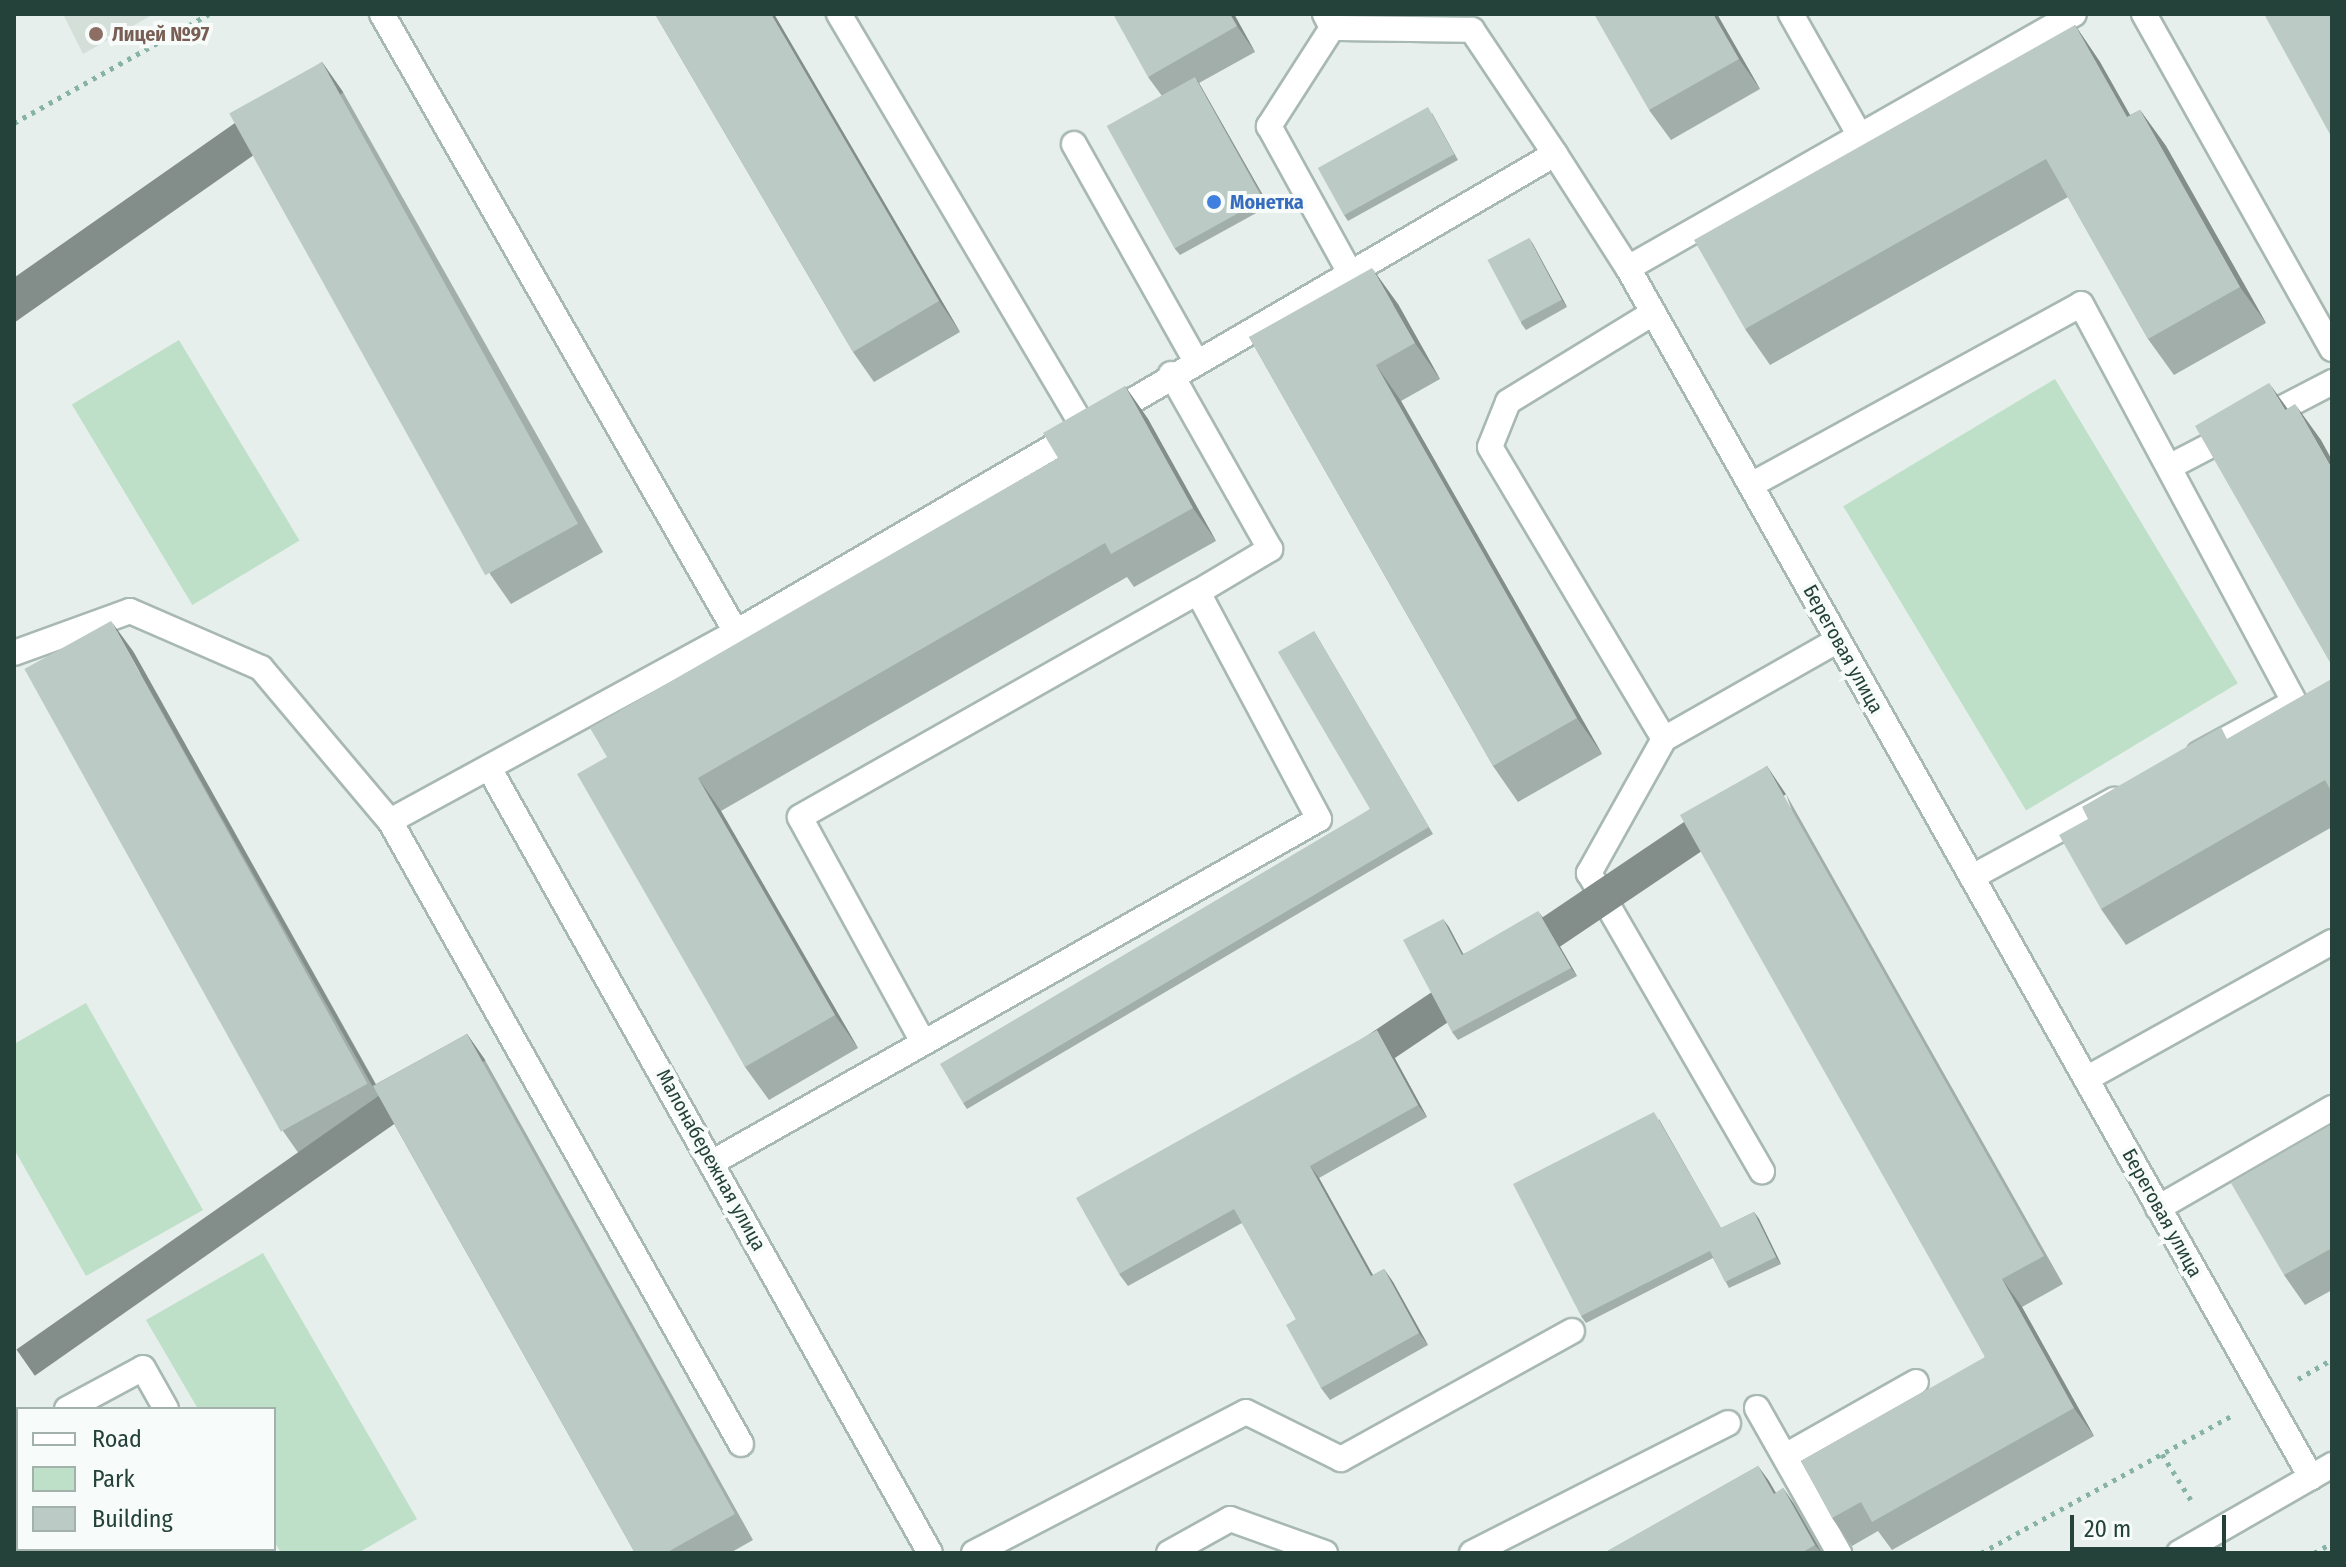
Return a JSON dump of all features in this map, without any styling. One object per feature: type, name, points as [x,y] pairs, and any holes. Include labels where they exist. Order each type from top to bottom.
[{"type":"street","points":[[382,14],[736,632]]},
{"type":"street","points":[[839,14],[1083,427]]},
{"type":"street","points":[[1791,14],[1860,136]]},
{"type":"street","points":[[1628,268],[2074,14]]},
{"type":"street","points":[[2144,14],[2332,349]]},
{"type":"street","points":[[1328,21],[1269,126],[1348,269]]},
{"type":"street","name":"Береговая улица","points":[[1328,21],[1472,30],[1628,268],[2311,1477]]},
{"type":"street","points":[[1074,144],[1195,360]]},
{"type":"street","points":[[390,821],[736,632],[1348,269],[1555,154]]},
{"type":"street","points":[[1751,485],[2081,304],[2294,702],[2182,763]]},
{"type":"street","points":[[1653,313],[1508,402],[1490,447],[1664,739]]},
{"type":"street","points":[[923,1042],[800,817],[1270,549],[1171,374]]},
{"type":"street","points":[[2169,467],[2332,382]]},
{"type":"street","points":[[713,1162],[1319,819],[1198,592]]},
{"type":"street","points":[[14,653],[130,611],[261,668],[390,821],[741,1444]]},
{"type":"street","points":[[1762,1171],[1589,873],[1664,739],[1838,640]]},
{"type":"street","name":"Малонабережная улица","points":[[489,768],[930,1553]]},
{"type":"street","points":[[1972,877],[2140,786]]},
{"type":"street","points":[[2086,1079],[2332,942]]},
{"type":"street","points":[[2158,1208],[2332,1108]]},
{"type":"street","points":[[974,1553],[1246,1412],[1341,1459],[1572,1331]]},
{"type":"street","points":[[71,1407],[143,1368],[165,1407]]},
{"type":"street","points":[[1787,1455],[1916,1382]]},
{"type":"street","points":[[1757,1408],[1787,1455],[1839,1553]]},
{"type":"street","points":[[1472,1553],[1728,1423]]},
{"type":"street","points":[[2179,1553],[2332,1465]]},
{"type":"street","points":[[1169,1553],[1230,1519],[1325,1553]]},
{"type":"path","points":[[14,123],[209,14]]},
{"type":"path","points":[[1981,1553],[2332,1359]]},
{"type":"path","points":[[2314,1553],[2332,1543]]},
{"type":"shaded area","name":"Лицей №97","points":[[63,14],[154,14],[83,54]]},
{"type":"green space","points":[[179,340],[300,541],[192,605],[72,404]]},
{"type":"green space","points":[[2055,379],[2238,683],[2026,811],[1843,506]]},
{"type":"green space","points":[[86,1003],[203,1210],[86,1276],[14,1149],[14,1044]]},
{"type":"green space","points":[[263,1253],[417,1519],[358,1553],[281,1553],[276,1544],[276,1407],[197,1407],[146,1320]]},
{"type":"building","points":[[655,14],[771,14],[939,301],[853,352]]},
{"type":"building","points":[[1113,14],[1230,14],[1237,26],[1148,77]]},
{"type":"building","points":[[1594,14],[1713,14],[1739,59],[1649,110]]},
{"type":"building","points":[[2264,14],[2332,14],[2332,138]]},
{"type":"building","points":[[2075,25],[2127,117],[2140,110],[2240,287],[2148,339],[2046,159],[1745,329],[1694,240]]},
{"type":"building","points":[[322,62],[578,524],[485,575],[229,113]]},
{"type":"building","points":[[1195,77],[1263,199],[1175,248],[1107,126]]},
{"type":"building","points":[[1428,107],[1454,154],[1344,215],[1318,168]]},
{"type":"building","points":[[1529,238],[1562,300],[1520,322],[1488,260]]},
{"type":"building","points":[[1372,268],[1415,343],[1376,365],[1577,718],[1493,766],[1249,337]]},
{"type":"building","points":[[2269,383],[2285,410],[2295,404],[2332,469],[2332,666],[2195,426]]},
{"type":"building","points":[[1125,386],[1193,508],[1111,554],[1105,543],[698,778],[835,1015],[745,1067],[577,774],[607,757],[590,728],[1058,458],[1043,433]]},
{"type":"building","points":[[111,621],[367,1084],[281,1132],[24,669]]},
{"type":"building","points":[[1314,631],[1429,827],[963,1103],[940,1064],[1370,809],[1278,652]]},
{"type":"building","points":[[2332,679],[2332,788],[2325,780],[2101,909],[2059,835],[2088,819],[2082,807],[2221,727],[2227,739]]},
{"type":"building","points":[[1767,766],[2044,1256],[2002,1279],[2074,1408],[1872,1522],[1861,1502],[1832,1518],[1801,1461],[1985,1357],[1680,815]]},
{"type":"building","points":[[1538,911],[1571,968],[1452,1032],[1403,940],[1443,919],[1462,955]]},
{"type":"building","points":[[1377,1030],[1418,1105],[1310,1166],[1371,1276],[1384,1269],[1419,1333],[1321,1388],[1286,1325],[1296,1319],[1234,1209],[1119,1274],[1076,1198]]},
{"type":"building","points":[[467,1034],[735,1514],[666,1553],[635,1553],[373,1086]]},
{"type":"building","points":[[1654,1112],[1721,1228],[1754,1212],[1776,1257],[1725,1282],[1710,1251],[1581,1316],[1513,1184]]},
{"type":"building","points":[[2332,1124],[2332,1248],[2284,1275],[2231,1183]]},
{"type":"building","points":[[1758,1466],[1774,1494],[1783,1488],[1815,1545],[1801,1553],[1604,1553]]},
{"type":"building","points":[[67,1551],[174,1551],[174,1553]]},
{"type":"place","name":"Лицей №97","points":[[96,34]]},
{"type":"place","name":"Монетка","points":[[1214,202]]}]
